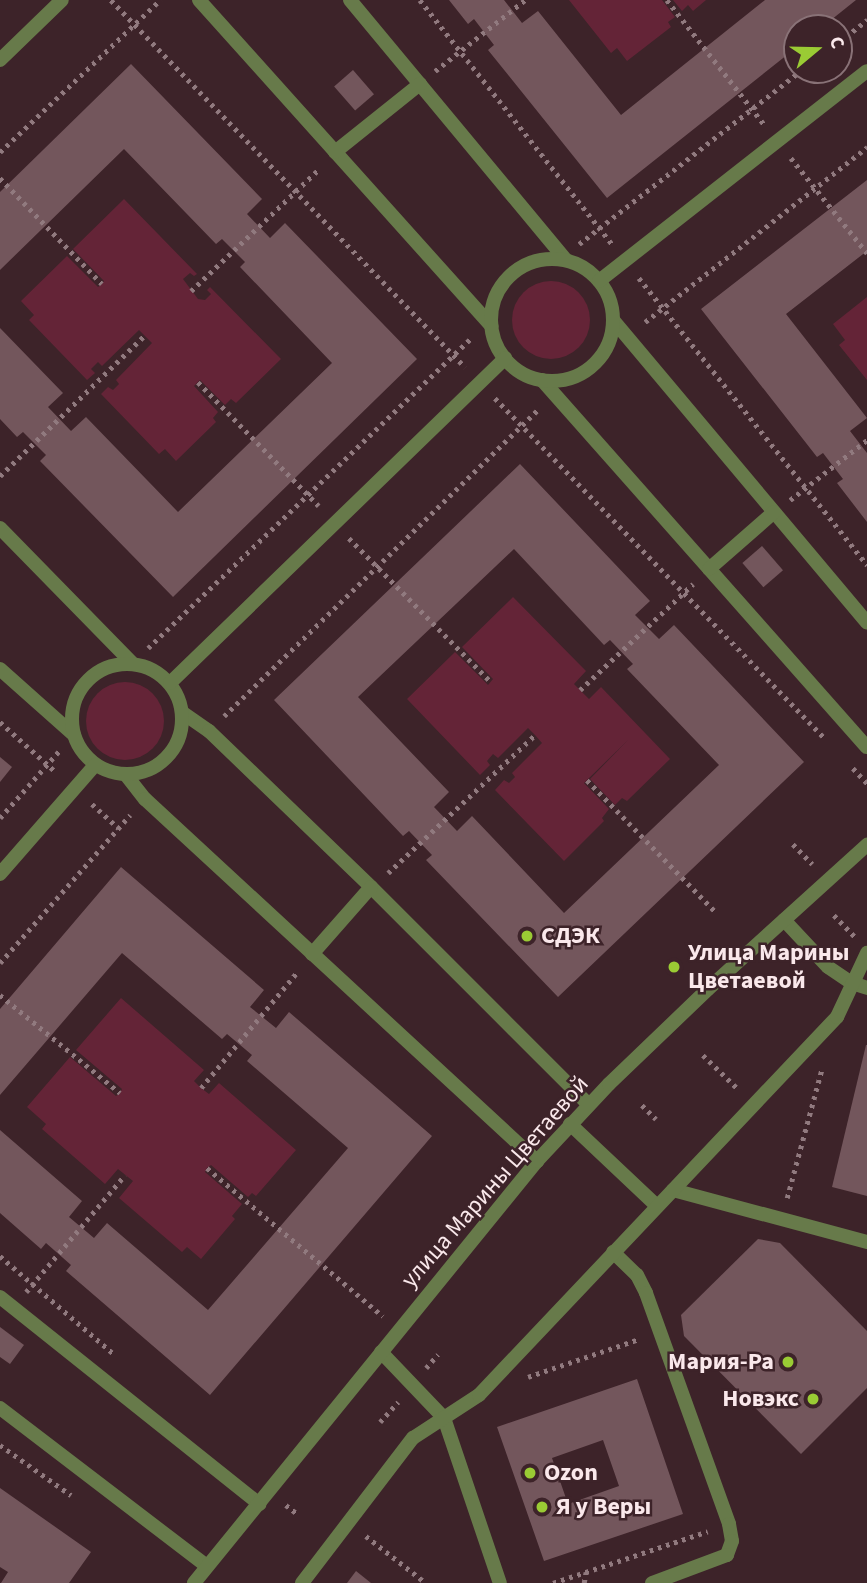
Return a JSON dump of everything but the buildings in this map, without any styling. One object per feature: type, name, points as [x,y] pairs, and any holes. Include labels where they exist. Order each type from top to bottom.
[{"type":"street","points":[[0,60],[62,0]]},
{"type":"street","points":[[199,0],[490,324]]},
{"type":"street","points":[[351,0],[564,258],[584,267],[599,281],[610,299],[613,320],[610,341],[599,359],[583,373],[563,380],[542,380],[522,373],[505,358],[496,345],[490,324],[492,307],[499,289],[512,274],[528,263],[564,258]]},
{"type":"street","points":[[599,281],[867,71]]},
{"type":"street","points":[[335,152],[420,84]]},
{"type":"street","points":[[613,320],[867,623]]},
{"type":"street","points":[[170,682],[505,358]]},
{"type":"street","points":[[542,380],[867,747]]},
{"type":"street","points":[[709,569],[774,512]]},
{"type":"street","points":[[0,527],[132,663]]},
{"type":"street","points":[[132,663],[146,667],[170,682],[183,713],[182,732],[174,750],[162,764],[145,772],[126,775],[95,765],[82,752],[74,735],[71,717],[75,699],[85,684],[98,672],[114,665],[132,663]]},
{"type":"street","points":[[0,669],[74,735]]},
{"type":"street","points":[[183,713],[209,731],[371,887],[589,1105]]},
{"type":"street","points":[[0,874],[95,765]]},
{"type":"street","points":[[126,775],[145,799],[537,1161]]},
{"type":"street","name":"улица Марины Цветаевой","points":[[194,1583],[570,1124],[698,998],[867,845]]},
{"type":"street","points":[[312,954],[371,887]]},
{"type":"street","points":[[784,920],[828,967],[852,983],[867,988]]},
{"type":"street","points":[[302,1583],[413,1438],[479,1395],[836,1017],[852,983],[863,947]]},
{"type":"street","points":[[570,1124],[657,1206]]},
{"type":"street","points":[[673,1190],[867,1242]]},
{"type":"street","points":[[613,1252],[637,1275],[729,1524],[732,1541],[727,1555],[652,1583]]},
{"type":"street","points":[[0,1297],[259,1504]]},
{"type":"street","points":[[381,1352],[443,1418],[500,1583]]},
{"type":"street","points":[[0,1408],[207,1566]]},
{"type":"path","points":[[0,152],[160,0]]},
{"type":"path","points":[[419,0],[867,565]]},
{"type":"path","points":[[420,84],[525,0]]},
{"type":"path","points":[[667,0],[867,253]]},
{"type":"path","points":[[564,258],[784,84]]},
{"type":"path","points":[[627,337],[867,147]]},
{"type":"path","points":[[191,291],[335,152]]},
{"type":"path","points":[[0,178],[102,284]]},
{"type":"path","points":[[132,663],[490,324]]},
{"type":"path","points":[[0,476],[145,335]]},
{"type":"path","points":[[209,731],[555,394]]},
{"type":"path","points":[[774,512],[867,440]]},
{"type":"path","points":[[580,690],[709,569]]},
{"type":"path","points":[[0,722],[47,764]]},
{"type":"path","points":[[371,887],[535,734]]},
{"type":"path","points":[[0,818],[74,735]]},
{"type":"path","points":[[587,780],[715,911]]},
{"type":"path","points":[[0,963],[145,799]]},
{"type":"path","points":[[834,915],[863,947]]},
{"type":"path","points":[[201,1088],[312,954]]},
{"type":"path","points":[[0,995],[120,1093]]},
{"type":"path","points":[[703,1055],[754,1104]]},
{"type":"path","points":[[781,1219],[825,1057]]},
{"type":"path","points":[[642,1105],[656,1119]]},
{"type":"path","points":[[207,1168],[399,1330]]},
{"type":"path","points":[[13,1307],[125,1175]]},
{"type":"path","points":[[518,1381],[660,1332]]},
{"type":"path","points":[[349,1522],[426,1583]]},
{"type":"path","points":[[553,1583],[729,1524]]},
{"type":"path","points":[[584,1583],[586,1572]]},
{"type":"shaded area","points":[[569,0],[662,0],[675,17],[668,22],[671,27],[627,61],[617,48],[611,53]]},
{"type":"shaded area","points":[[673,0],[706,0],[693,11],[688,5],[682,11]]},
{"type":"shaded area","points":[[124,199],[197,274],[194,276],[190,273],[183,279],[198,299],[205,300],[211,294],[207,290],[210,287],[281,359],[236,403],[231,399],[225,405],[200,380],[194,386],[218,412],[213,418],[216,422],[176,461],[165,449],[159,454],[101,394],[108,387],[113,390],[119,384],[116,380],[152,343],[139,330],[102,366],[98,362],[91,369],[95,373],[87,380],[29,320],[34,315],[21,301],[67,256],[98,287],[102,284],[104,281],[73,249]]},
{"type":"shaded area","points":[[551,281],[566,284],[579,292],[587,305],[590,320],[587,335],[579,348],[566,356],[551,359],[536,356],[523,348],[515,335],[512,320],[515,305],[523,292],[536,284]]},
{"type":"shaded area","points":[[867,297],[867,380],[839,345],[845,340],[833,324]]},
{"type":"shaded area","points":[[513,597],[586,671],[574,684],[589,699],[601,687],[670,759],[627,801],[622,798],[615,805],[590,779],[628,740],[584,783],[609,809],[602,818],[604,821],[564,861],[495,790],[504,780],[509,783],[515,777],[512,773],[542,743],[535,735],[528,728],[498,758],[493,754],[487,761],[490,765],[480,775],[407,699],[455,652],[488,685],[493,679],[462,647]]},
{"type":"shaded area","points":[[125,682],[140,685],[153,693],[161,706],[164,721],[161,736],[153,749],[140,757],[125,760],[110,757],[97,749],[89,736],[86,721],[89,706],[97,693],[110,685]]},
{"type":"shaded area","points":[[121,998],[204,1070],[194,1081],[201,1088],[209,1094],[219,1083],[296,1150],[256,1196],[252,1193],[248,1197],[211,1165],[207,1168],[205,1172],[242,1204],[232,1216],[235,1219],[201,1259],[187,1247],[182,1252],[119,1198],[133,1181],[118,1169],[105,1184],[42,1129],[46,1124],[27,1107],[70,1057],[116,1096],[120,1093],[122,1089],[76,1050]]},
{"type":"place","name":"СДЭК","points":[[527,936]]},
{"type":"place","name":"Улица Марины Цветаевой","points":[[674,967]]},
{"type":"place","name":"Мария-Ра","points":[[788,1362]]},
{"type":"place","name":"Новэкс","points":[[813,1399]]},
{"type":"place","name":"Ozon","points":[[530,1473]]},
{"type":"place","name":"Я у Веры","points":[[542,1507]]}]
